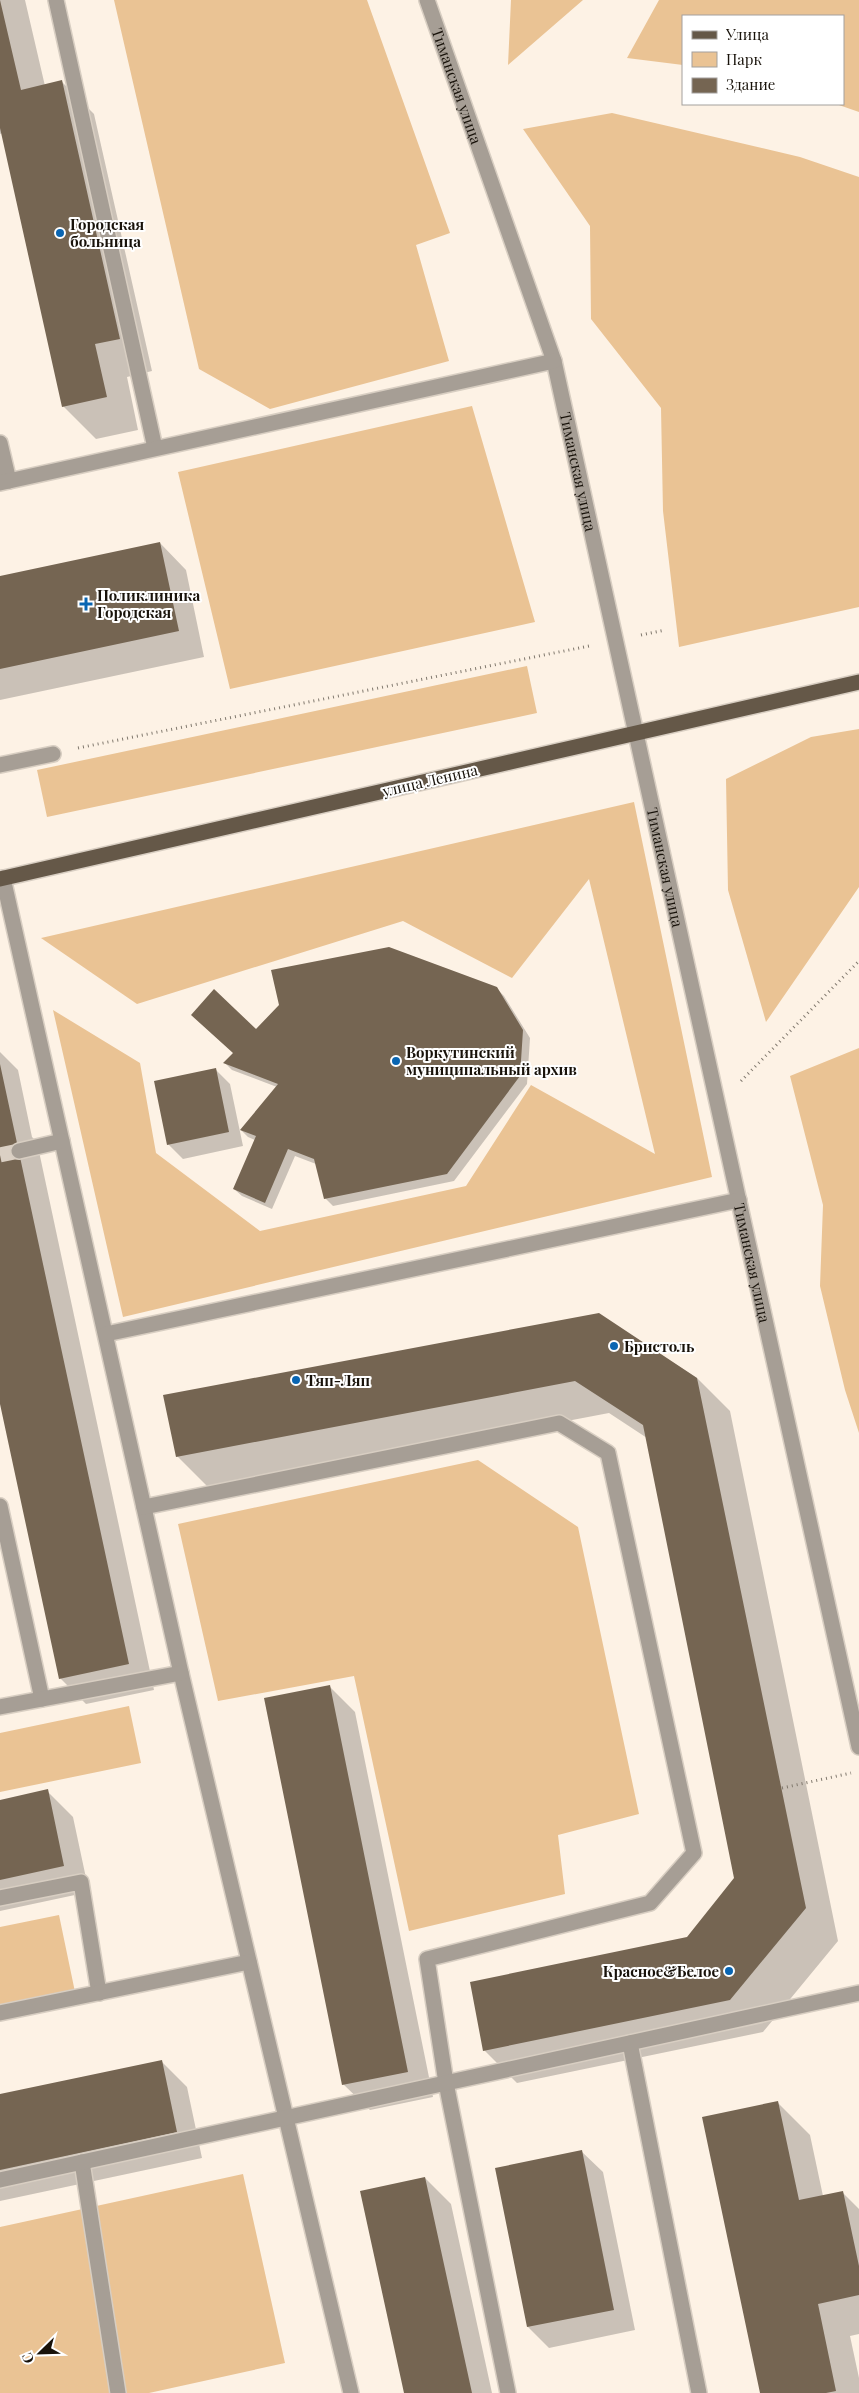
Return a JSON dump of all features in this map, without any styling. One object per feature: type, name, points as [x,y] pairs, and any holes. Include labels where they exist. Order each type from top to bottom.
[{"type":"main road","name":"улица Ленина","points":[[2,878],[859,682]]},
{"type":"street","points":[[56,0],[155,448]]},
{"type":"street","name":"Тиманская улица","points":[[427,0],[554,361],[859,1747]]},
{"type":"street","points":[[0,443],[4,482],[554,361]]},
{"type":"street","points":[[0,765],[53,754]]},
{"type":"street","points":[[2,878],[181,1673],[351,2393]]},
{"type":"street","points":[[19,1151],[62,1141]]},
{"type":"street","points":[[106,1334],[739,1200]]},
{"type":"street","points":[[144,1507],[559,1424],[608,1453],[694,1853],[650,1903],[427,1959],[446,2083],[508,2393]]},
{"type":"street","points":[[0,1506],[42,1699]]},
{"type":"street","points":[[0,1707],[181,1673]]},
{"type":"street","points":[[0,1898],[81,1882],[99,1993]]},
{"type":"street","points":[[0,2013],[249,1962]]},
{"type":"street","points":[[0,2180],[859,1993]]},
{"type":"street","points":[[630,2043],[699,2393]]},
{"type":"street","points":[[82,2162],[118,2393]]},
{"type":"path","points":[[53,754],[665,630]]},
{"type":"path","points":[[718,1105],[859,961]]},
{"type":"path","points":[[782,1788],[859,1771]]},
{"type":"green space","points":[[114,0],[367,0],[450,233],[416,245],[449,361],[270,409],[199,369]]},
{"type":"green space","points":[[511,0],[583,0],[508,65]]},
{"type":"green space","points":[[659,0],[859,0],[859,112],[839,105],[844,105],[844,15],[682,15],[682,65],[627,58]]},
{"type":"green space","points":[[612,113],[800,157],[859,177],[859,607],[679,647],[663,511],[661,408],[591,319],[590,226],[523,129]]},
{"type":"green space","points":[[472,406],[535,622],[230,689],[178,472]]},
{"type":"green space","points":[[527,666],[537,713],[47,817],[37,770]]},
{"type":"green space","points":[[859,729],[859,887],[766,1022],[728,890],[726,779],[811,737]]},
{"type":"green space","points":[[634,802],[712,1177],[123,1317],[53,1010],[140,1063],[156,1153],[260,1231],[466,1186],[531,1085],[655,1154],[589,879],[512,978],[403,921],[137,1004],[41,938]]},
{"type":"green space","points":[[859,1048],[859,1433],[845,1390],[820,1286],[823,1205],[790,1076]]},
{"type":"green space","points":[[478,1460],[578,1527],[639,1814],[558,1835],[565,1894],[409,1931],[354,1676],[218,1701],[178,1524]]},
{"type":"green space","points":[[129,1706],[141,1763],[0,1792],[0,1733]]},
{"type":"green space","points":[[59,1915],[75,1992],[0,2007],[0,1927]]},
{"type":"green space","points":[[243,2174],[285,2363],[149,2393],[0,2393],[0,2227]]},
{"type":"building","name":"Городская больница","points":[[0,0],[21,90],[62,80],[120,339],[95,344],[107,397],[62,407],[0,128]]},
{"type":"building","name":"Поликлиника Городская","points":[[160,542],[179,631],[0,669],[0,576]]},
{"type":"building","points":[[389,947],[497,987],[523,1030],[520,1076],[447,1174],[324,1199],[314,1159],[288,1149],[265,1203],[233,1189],[256,1136],[240,1130],[278,1084],[223,1063],[233,1053],[191,1015],[214,989],[256,1029],[279,1005],[271,970]]},
{"type":"building","points":[[0,1064],[129,1664],[59,1679],[0,1404]]},
{"type":"building","points":[[216,1068],[229,1132],[167,1145],[154,1081]]},
{"type":"building","points":[[599,1313],[697,1378],[806,1908],[730,2000],[483,2051],[470,1982],[687,1937],[734,1878],[643,1425],[575,1381],[176,1457],[163,1395]]},
{"type":"building","points":[[330,1685],[408,2072],[342,2085],[264,1698]]},
{"type":"building","points":[[48,1789],[64,1866],[0,1880],[0,1800]]},
{"type":"building","points":[[162,2060],[177,2132],[0,2170],[0,2094]]},
{"type":"building","points":[[778,2101],[799,2200],[843,2191],[859,2266],[859,2295],[818,2304],[836,2391],[826,2393],[760,2393],[702,2117]]},
{"type":"building","points":[[582,2150],[614,2310],[527,2327],[495,2168]]},
{"type":"building","points":[[425,2177],[472,2393],[404,2393],[360,2191]]},
{"type":"tunnel","points":[[0,1155],[19,1151]]},
{"type":"place","name":"Городская больница","points":[[60,233]]},
{"type":"place","name":"Поликлиника Городская","points":[[86,604]]},
{"type":"place","name":"Воркутинский муниципальный архив","points":[[396,1061]]},
{"type":"place","name":"Бристоль","points":[[614,1346]]},
{"type":"place","name":"Тяп-Ляп","points":[[296,1380]]},
{"type":"place","name":"Красное&Белое","points":[[729,1971]]}]
